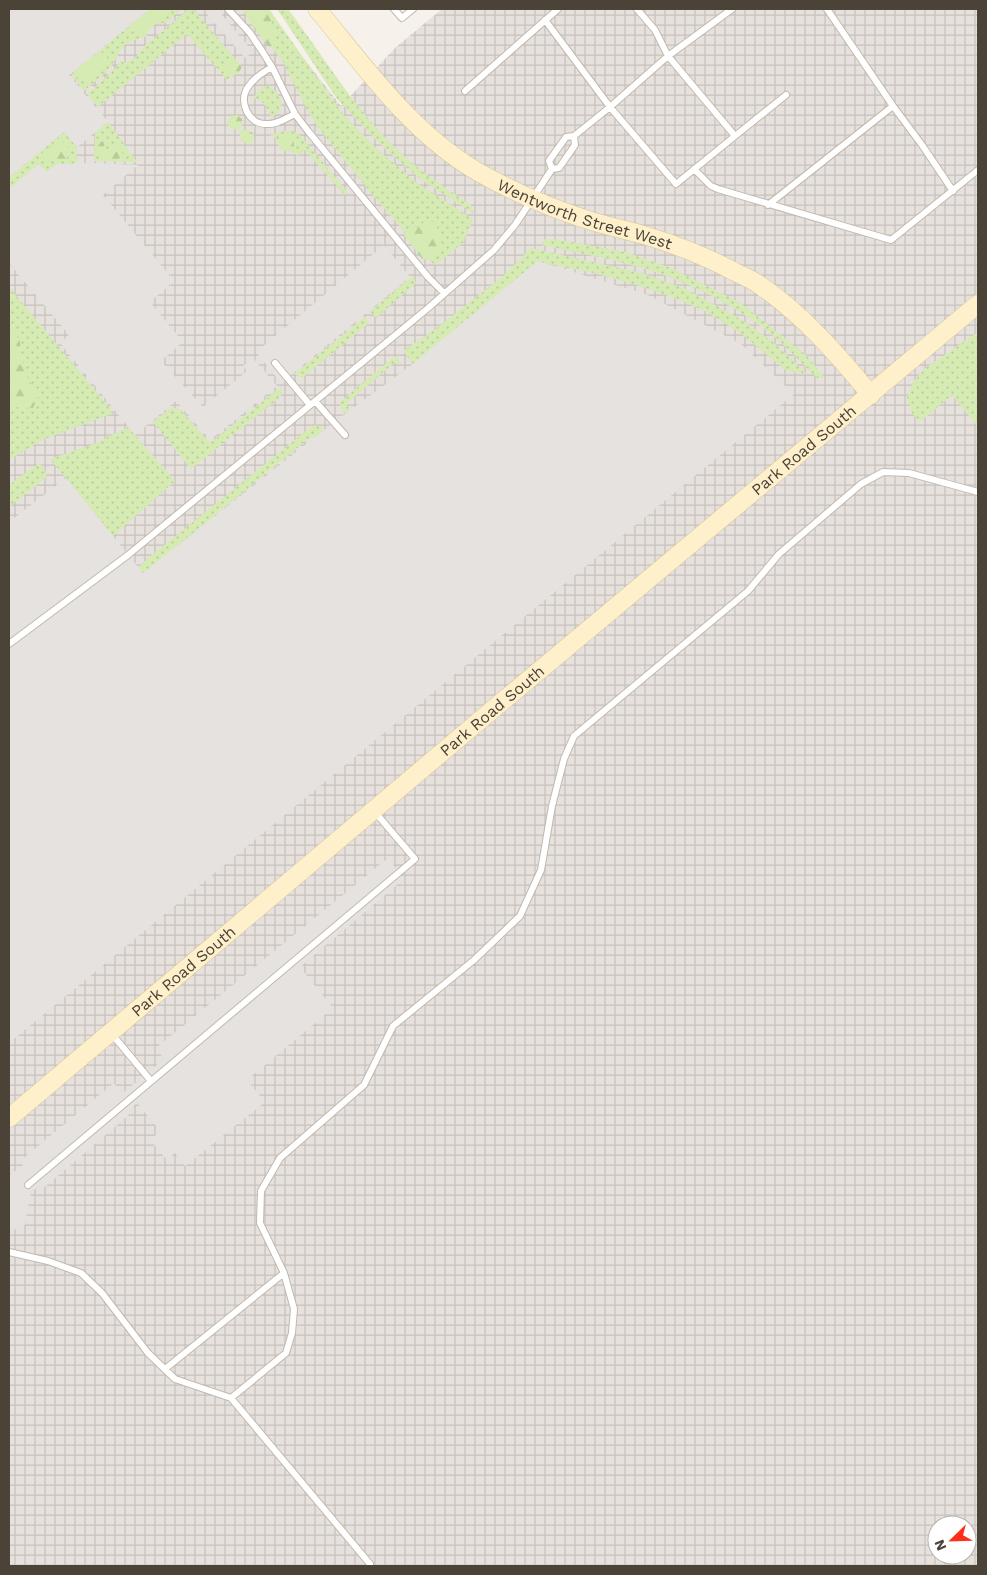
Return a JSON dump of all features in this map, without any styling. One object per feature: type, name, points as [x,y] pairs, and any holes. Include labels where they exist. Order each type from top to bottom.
[{"type":"main road","name":"Wentworth Street West","points":[[323,12],[376,82],[433,141],[478,172],[532,200],[585,219],[649,237],[710,259],[760,285],[800,317],[871,394]]},
{"type":"main road","name":"Park Road South","points":[[9,1118],[978,304]]},
{"type":"lane","points":[[228,9],[250,33],[272,67],[295,114],[428,277],[444,293]]},
{"type":"lane","points":[[394,9],[402,18],[413,9]]},
{"type":"lane","points":[[465,91],[558,9]]},
{"type":"lane","points":[[637,9],[655,30],[668,56],[735,136]]},
{"type":"lane","points":[[552,169],[549,161],[566,136],[574,136],[610,108],[668,56],[732,9]]},
{"type":"lane","points":[[827,9],[953,192]]},
{"type":"lane","points":[[545,20],[610,108],[676,184],[786,95]]},
{"type":"lane","points":[[272,67],[254,80],[247,88],[244,98],[249,116],[255,122],[261,124],[275,123],[295,114]]},
{"type":"lane","points":[[768,205],[893,106]]},
{"type":"lane","points":[[9,644],[128,555],[419,315],[494,250],[515,225],[552,169],[559,168],[570,153],[575,145],[574,136]]},
{"type":"lane","points":[[694,169],[711,186],[768,205],[891,240],[978,170]]},
{"type":"lane","points":[[275,364],[345,435]]},
{"type":"lane","points":[[231,1398],[286,1354],[292,1333],[294,1309],[284,1273],[260,1223],[261,1191],[280,1158],[364,1084],[393,1026],[474,960],[520,916],[541,870],[552,806],[564,759],[574,736],[748,591],[778,554],[861,484],[882,472],[909,473],[978,492]]},
{"type":"lane","points":[[28,1185],[414,858],[374,810]]},
{"type":"lane","points":[[110,1032],[151,1081]]},
{"type":"lane","points":[[9,1252],[48,1261],[81,1273],[102,1293],[148,1353],[175,1379],[231,1398],[370,1564]]},
{"type":"lane","points":[[165,1369],[284,1273]]},
{"type":"shaded area","points":[[9,9],[265,9],[341,106],[396,47],[442,9],[978,9],[978,1566],[9,1566]]},
{"type":"shaded area","points":[[9,9],[150,9],[69,75],[108,122],[77,147],[64,132],[9,177]]},
{"type":"shaded area","points":[[213,9],[217,9],[253,52],[245,58],[207,14]]},
{"type":"shaded area","points":[[39,164],[46,172],[57,164],[138,165],[103,195],[174,281],[150,302],[183,342],[161,361],[203,407],[247,371],[243,366],[253,358],[277,386],[210,440],[176,401],[135,435],[60,343],[69,335],[9,263],[9,189]]},
{"type":"shaded area","points":[[384,245],[410,277],[281,383],[256,352]]},
{"type":"shaded area","points":[[538,261],[648,295],[741,344],[794,394],[9,1043],[9,522],[66,478],[143,573],[334,422],[410,366]]},
{"type":"shaded area","points":[[388,858],[404,879],[300,967],[333,1008],[247,1080],[265,1102],[185,1166],[175,1153],[167,1160],[150,1140],[160,1131],[137,1103],[126,1113],[129,1115],[40,1191],[37,1188],[31,1192],[25,1225],[9,1232],[9,1176],[23,1165],[20,1161],[114,1083],[123,1093],[164,1059],[156,1048]]},
{"type":"green space","points":[[150,9],[182,9],[165,23],[157,23],[149,30],[146,37],[131,41],[124,46],[108,70],[84,91],[71,74]]},
{"type":"green space","points":[[150,9],[166,9],[167,16],[155,22],[149,30],[140,35],[134,33],[131,27],[136,20],[143,18]]},
{"type":"green space","points":[[188,9],[193,9],[242,67],[227,80],[187,34],[98,107],[87,94],[115,69],[119,62],[127,62],[135,58],[145,45]]},
{"type":"green space","points":[[242,9],[269,9],[343,114],[378,150],[417,183],[473,219],[463,243],[435,265],[428,259],[317,126],[283,62]]},
{"type":"green space","points":[[244,9],[264,9],[274,26],[276,47],[269,47],[267,45],[248,20]]},
{"type":"green space","points":[[277,9],[288,9],[345,89],[392,145],[425,173],[472,206],[473,213],[420,179],[382,146],[337,99]]},
{"type":"green space","points":[[107,52],[106,63],[101,72],[92,78],[81,81],[76,76],[88,60]]},
{"type":"green space","points":[[228,61],[235,61],[242,67],[238,74],[226,75],[222,69]]},
{"type":"green space","points":[[269,86],[280,97],[281,102],[280,110],[271,117],[261,100],[253,98],[262,87]]},
{"type":"green space","points":[[237,115],[242,119],[243,124],[240,128],[254,134],[253,141],[250,144],[241,141],[239,129],[232,129],[227,124],[228,119]]},
{"type":"green space","points":[[108,122],[137,162],[94,161],[95,132]]},
{"type":"green space","points":[[293,131],[301,136],[348,193],[345,195],[305,150],[297,156],[270,135]]},
{"type":"green space","points":[[64,132],[77,147],[77,164],[57,164],[46,173],[39,164],[9,189],[9,177]]},
{"type":"green space","points":[[286,134],[292,138],[294,144],[294,149],[288,152],[280,149],[277,142],[279,138]]},
{"type":"green space","points":[[60,139],[69,148],[70,154],[65,160],[45,161],[42,153]]},
{"type":"green space","points":[[98,142],[103,142],[106,150],[119,145],[123,152],[120,158],[112,161],[98,157],[94,147]]},
{"type":"green space","points":[[424,222],[434,222],[439,231],[441,247],[433,257],[423,260],[404,235],[406,230],[413,226],[418,228]]},
{"type":"green space","points":[[545,239],[626,252],[671,268],[739,302],[807,356],[824,377],[817,378],[772,335],[739,311],[703,291],[646,269],[542,245]]},
{"type":"green space","points":[[531,248],[642,273],[686,289],[742,320],[773,342],[807,374],[787,371],[739,332],[707,312],[682,301],[643,287],[594,273],[538,262],[413,364],[403,351],[437,328],[503,276]]},
{"type":"green space","points":[[413,276],[416,283],[376,318],[370,311]]},
{"type":"green space","points":[[9,287],[114,413],[42,440],[9,460]]},
{"type":"green space","points":[[365,317],[369,323],[302,378],[294,374]]},
{"type":"green space","points":[[9,320],[20,342],[21,356],[28,379],[39,395],[33,408],[12,407],[9,405]]},
{"type":"green space","points":[[978,332],[978,427],[952,395],[920,422],[912,413],[907,397],[914,381],[924,369]]},
{"type":"green space","points":[[395,356],[402,364],[394,363],[346,404],[352,412],[347,415],[341,409],[340,402]]},
{"type":"green space","points":[[281,387],[282,393],[280,397],[191,469],[153,422],[172,407],[181,410],[210,443]]},
{"type":"green space","points":[[315,425],[321,427],[325,434],[319,442],[312,436],[154,565],[157,573],[144,578],[138,568],[147,559]]},
{"type":"green space","points":[[128,427],[175,481],[113,536],[50,459],[94,444]]},
{"type":"green space","points":[[39,463],[44,468],[47,477],[9,507],[9,485]]}]
